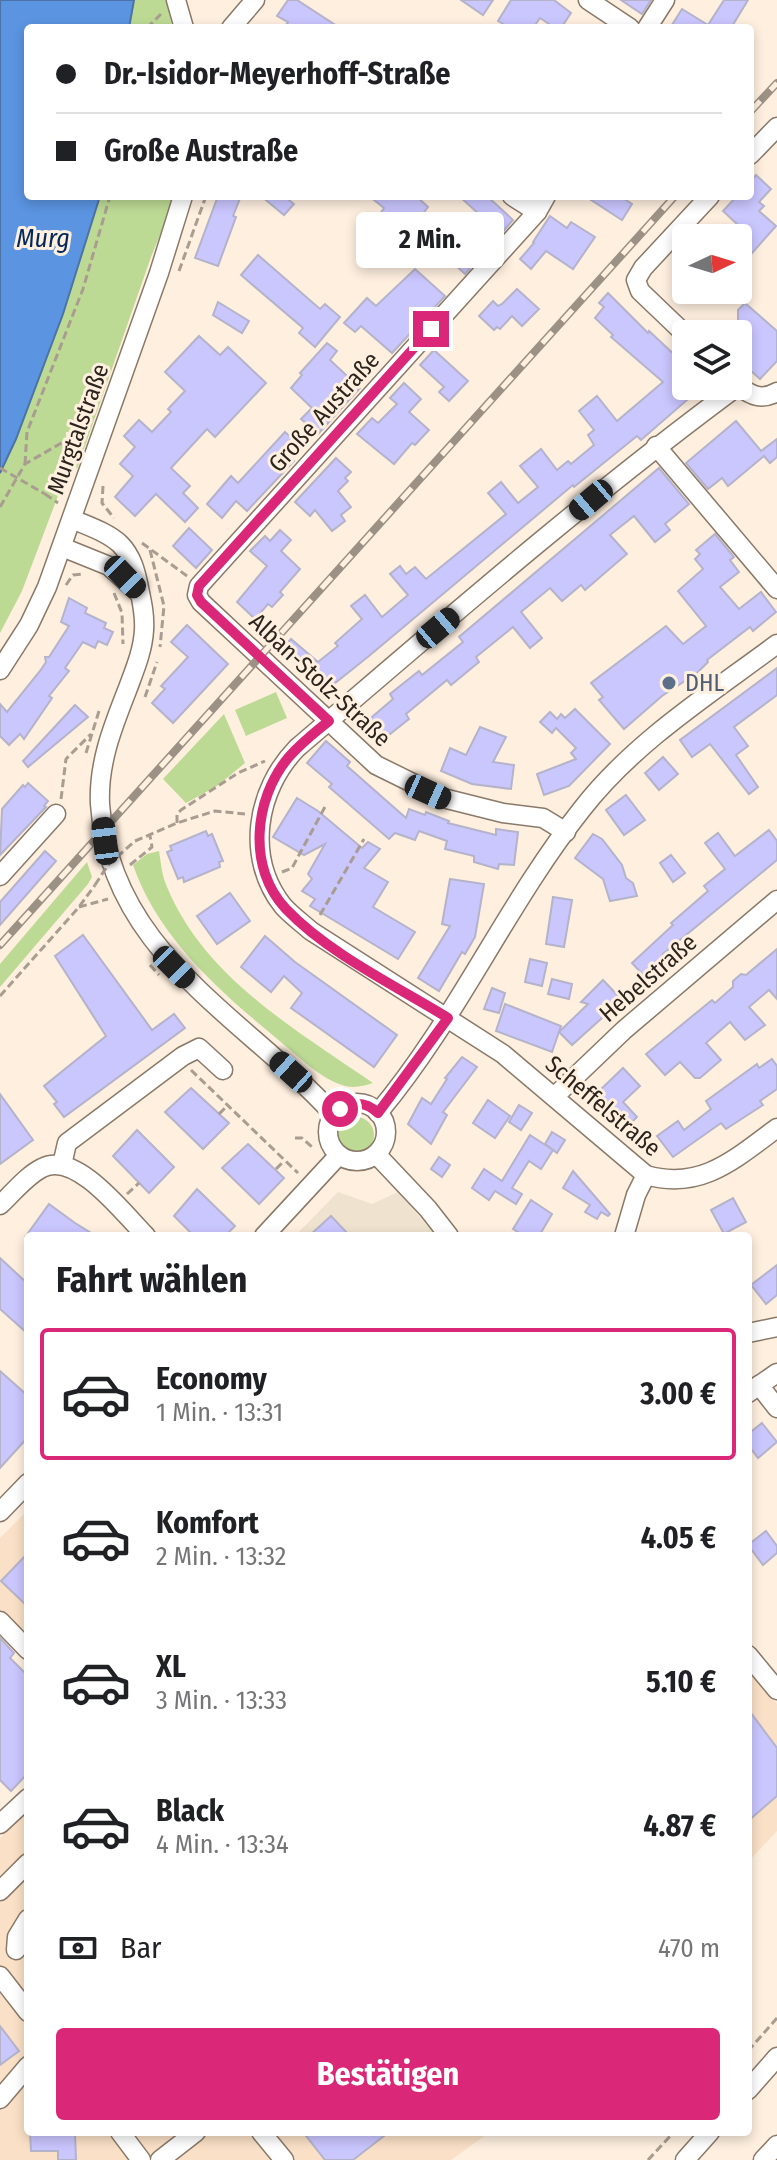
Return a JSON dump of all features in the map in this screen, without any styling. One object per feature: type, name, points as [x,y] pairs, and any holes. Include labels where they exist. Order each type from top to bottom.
[{"type":"street","points":[[235,24],[257,0]]},
{"type":"street","points":[[252,24],[257,0]]},
{"type":"street","points":[[588,0],[624,24]]},
{"type":"street","points":[[650,24],[665,0]]},
{"type":"street","points":[[177,4],[183,24]]},
{"type":"street","points":[[754,151],[777,127]]},
{"type":"street","name":"Murgtalstraße","points":[[0,670],[29,625],[62,547],[182,200]]},
{"type":"street","points":[[672,322],[640,291],[636,280],[643,268],[706,200]]},
{"type":"street","name":"Große Austraße","points":[[199,586],[542,204]]},
{"type":"street","points":[[752,396],[758,398],[777,392]]},
{"type":"street","points":[[261,815],[270,788],[297,748],[656,446],[719,400]]},
{"type":"street","points":[[656,446],[777,589]]},
{"type":"street","points":[[72,519],[103,533],[122,546],[130,558],[140,594],[144,631],[140,657],[110,735],[101,777],[100,803],[105,841],[120,883],[141,923],[174,967],[208,1001],[309,1088],[334,1115]]},
{"type":"street","points":[[62,547],[109,566],[140,594]]},
{"type":"street","name":"Alban-Stolz-Straße","points":[[199,586],[197,595],[201,602],[376,765],[443,798],[503,813],[543,818],[566,832]]},
{"type":"street","points":[[378,1113],[448,1018],[522,896],[583,807],[643,747],[777,644]]},
{"type":"street","points":[[0,876],[56,814]]},
{"type":"street","name":"Scheffelstraße","points":[[261,815],[259,844],[268,879],[285,909],[311,931],[503,1054],[646,1175],[674,1180],[706,1176],[777,1128]]},
{"type":"street","name":"Hebelstraße","points":[[555,1096],[624,1030],[777,900]]},
{"type":"street","points":[[62,1165],[67,1143],[183,1056],[199,1048],[223,1070]]},
{"type":"street","points":[[356,1103],[372,1107],[378,1113],[383,1119],[386,1134],[376,1154],[357,1161],[339,1155],[328,1136],[334,1115],[347,1105],[356,1103]]},
{"type":"street","points":[[376,1154],[446,1232]]},
{"type":"street","points":[[268,1232],[339,1155]]},
{"type":"street","points":[[0,1205],[44,1166],[62,1165],[74,1168],[91,1182],[142,1232]]},
{"type":"street","points":[[625,1232],[636,1195],[646,1175]]},
{"type":"street","points":[[752,1332],[777,1327]]},
{"type":"street","points":[[777,1373],[754,1389],[777,1408]]},
{"type":"street","points":[[0,1512],[24,1487]]},
{"type":"street","points":[[0,1621],[24,1646]]},
{"type":"street","points":[[752,1660],[777,1690]]},
{"type":"street","points":[[0,1824],[24,1802]]},
{"type":"street","points":[[0,1891],[24,1867]]},
{"type":"street","points":[[15,1947],[24,1926]]},
{"type":"street","points":[[0,1976],[24,2007]]},
{"type":"street","points":[[752,2085],[777,2057]]},
{"type":"street","points":[[0,2099],[24,2071]]},
{"type":"street","points":[[123,2136],[141,2160]]},
{"type":"street","points":[[160,2160],[191,2136]]},
{"type":"street","points":[[264,2136],[284,2160]]},
{"type":"street","points":[[685,2160],[706,2136]]},
{"type":"street","points":[[763,2160],[777,2145]]},
{"type":"path","points":[[151,24],[177,4]]},
{"type":"path","points":[[0,507],[25,464],[27,432],[83,289],[109,200]]},
{"type":"path","points":[[25,464],[70,438],[71,472],[84,487]]},
{"type":"path","points":[[0,468],[45,494]]},
{"type":"path","points":[[150,550],[199,586]]},
{"type":"path","points":[[110,585],[122,613],[123,646]]},
{"type":"path","points":[[56,814],[62,796],[66,759],[91,734],[100,708]]},
{"type":"path","points":[[177,823],[177,814],[181,810],[238,773],[269,759],[282,766]]},
{"type":"path","points":[[268,879],[292,868],[326,805]]},
{"type":"path","points":[[0,996],[79,907],[108,865],[135,841],[215,811],[261,815]]},
{"type":"path","points":[[130,865],[152,847],[150,835]]},
{"type":"path","points":[[311,931],[364,839]]},
{"type":"path","points":[[125,842],[133,873]]},
{"type":"path","points":[[79,907],[108,899]]},
{"type":"path","points":[[183,1056],[196,1076],[312,1186]]},
{"type":"path","points":[[219,1114],[227,1106]]},
{"type":"path","points":[[295,1138],[302,1138],[312,1147]]},
{"type":"path","points":[[276,1169],[284,1161]]},
{"type":"path","points":[[752,2046],[777,2018]]},
{"type":"path","points":[[648,2160],[670,2136]]},
{"type":"shaded area","points":[[338,1192],[372,1204],[398,1192],[433,1232],[299,1232]]},
{"type":"shaded area","points":[[24,1514],[24,1635],[0,1612],[0,1538]]},
{"type":"shaded area","points":[[752,1671],[777,1704],[777,1831],[752,1858]]},
{"type":"shaded area","points":[[24,1813],[24,2136],[484,2136],[451,2160],[0,2160],[0,1838]]},
{"type":"green space","points":[[134,0],[167,0],[171,24],[130,24]]},
{"type":"green space","points":[[99,200],[174,200],[151,257],[77,469],[74,463],[77,433],[66,432],[67,472],[22,591],[0,633],[0,473],[63,314]]},
{"type":"green space","points":[[276,692],[287,718],[246,736],[235,710]]},
{"type":"green space","points":[[224,714],[245,763],[217,786],[186,803],[163,779]]},
{"type":"green space","points":[[159,851],[165,883],[184,919],[228,975],[284,1021],[373,1083],[346,1086],[318,1072],[237,1005],[195,963],[159,917],[133,865],[147,854]]},
{"type":"green space","points":[[87,862],[92,877],[88,884],[0,987],[0,964]]},
{"type":"green space","points":[[356,1117],[369,1122],[374,1135],[369,1148],[356,1153],[343,1148],[338,1135],[343,1122]]},
{"type":"water","name":"Murg","points":[[0,0],[134,0],[130,24],[24,24],[24,200],[99,200],[63,314],[0,473]]},
{"type":"building","points":[[288,0],[297,0],[334,24],[287,24],[277,16]]},
{"type":"building","points":[[461,0],[493,0],[483,15]]},
{"type":"building","points":[[511,0],[554,0],[571,13],[564,24],[549,24],[540,18],[536,24],[503,24],[498,21]]},
{"type":"building","points":[[621,0],[651,0],[642,14]]},
{"type":"building","points":[[724,0],[748,0],[733,24],[709,24]]},
{"type":"building","points":[[682,9],[706,24],[673,24]]},
{"type":"building","points":[[756,175],[771,189],[759,202],[764,206],[759,211],[776,226],[752,253],[752,224],[737,224],[723,211],[733,200],[754,200]]},
{"type":"building","points":[[217,200],[239,200],[218,266],[195,258]]},
{"type":"building","points":[[266,200],[289,200],[294,204],[284,215]]},
{"type":"building","points":[[374,200],[420,200],[428,207],[411,230],[400,222],[391,223],[380,214],[384,208]]},
{"type":"building","points":[[463,200],[491,200],[513,220],[501,234]]},
{"type":"building","points":[[591,200],[626,200],[632,204],[622,220]]},
{"type":"building","points":[[550,216],[567,228],[571,222],[595,237],[573,269],[546,251],[531,269],[520,259]]},
{"type":"building","points":[[467,243],[481,256],[465,274],[451,261]]},
{"type":"building","points":[[258,255],[320,309],[325,304],[340,317],[315,347],[299,333],[303,328],[241,275]]},
{"type":"building","points":[[415,269],[445,296],[392,353],[361,326],[355,332],[344,323],[367,298],[376,306]]},
{"type":"building","points":[[517,289],[539,309],[522,326],[512,316],[500,329],[497,327],[494,330],[479,316],[493,301],[498,306],[502,304]]},
{"type":"building","points":[[608,293],[672,352],[672,400],[687,400],[641,440],[637,436],[573,485],[369,656],[323,690],[295,655],[293,658],[283,648],[291,639],[318,662],[338,646],[335,643],[362,619],[351,606],[365,595],[382,617],[408,595],[390,574],[400,566],[406,574],[415,567],[426,579],[506,514],[488,493],[501,482],[518,503],[538,487],[520,466],[541,449],[557,470],[568,461],[571,464],[594,445],[588,435],[594,430],[579,411],[597,396],[617,421],[663,382],[611,337],[613,335],[595,318],[604,307],[599,303]]},
{"type":"building","points":[[218,302],[249,321],[242,333],[213,315]]},
{"type":"building","points":[[746,304],[777,331],[777,361],[760,379],[752,372],[752,320],[738,320],[738,310]]},
{"type":"building","points":[[199,336],[220,355],[228,347],[266,383],[215,437],[207,429],[171,468],[190,486],[183,493],[198,508],[185,522],[156,494],[135,516],[115,497],[133,476],[120,464],[135,447],[124,436],[139,420],[152,432],[171,412],[168,409],[185,391],[165,372]]},
{"type":"building","points":[[327,343],[337,351],[330,360],[360,388],[318,434],[301,419],[312,408],[291,388]]},
{"type":"building","points":[[434,350],[468,381],[449,401],[439,392],[444,387],[420,365]]},
{"type":"building","points":[[404,383],[421,399],[409,412],[429,430],[415,445],[412,443],[394,464],[357,434],[372,418],[378,423],[397,404],[390,398]]},
{"type":"building","points":[[736,421],[761,451],[777,439],[777,457],[770,463],[764,456],[728,486],[722,478],[708,489],[686,463]]},
{"type":"building","points":[[285,432],[295,441],[285,452],[294,461],[247,511],[236,501],[222,518],[207,504],[231,476],[238,483]]},
{"type":"building","points":[[336,458],[351,472],[345,478],[348,481],[338,491],[351,507],[341,515],[345,521],[332,531],[315,510],[310,516],[295,502]]},
{"type":"building","points":[[659,468],[689,504],[665,524],[670,530],[655,542],[634,516],[610,535],[627,554],[585,590],[581,585],[562,601],[550,588],[521,612],[542,638],[530,648],[513,627],[476,657],[479,662],[451,685],[447,680],[406,714],[409,719],[380,742],[365,723],[393,699],[390,694],[419,671],[422,675],[463,642],[459,637]]},
{"type":"building","points":[[189,528],[212,550],[196,568],[173,546]]},
{"type":"building","points":[[280,530],[291,540],[281,551],[300,569],[280,592],[283,595],[272,607],[268,604],[255,619],[237,602],[267,566],[250,551],[265,536],[270,541]]},
{"type":"building","points":[[715,534],[734,557],[730,560],[739,572],[720,587],[739,609],[761,592],[776,612],[753,631],[750,627],[707,660],[697,673],[662,696],[624,729],[599,700],[603,697],[591,683],[666,626],[683,644],[706,626],[678,591],[703,569],[695,559],[700,554],[696,550]]},
{"type":"building","points":[[69,598],[87,608],[85,613],[106,623],[104,628],[113,632],[107,645],[98,641],[95,648],[83,642],[65,668],[69,671],[49,696],[52,698],[24,739],[20,734],[9,745],[0,736],[0,704],[7,712],[46,662],[45,657],[49,657],[69,626],[61,622]]},
{"type":"building","points":[[187,625],[228,664],[173,723],[152,703],[165,689],[161,686],[188,657],[171,642]]},
{"type":"building","points":[[777,668],[777,695],[734,727],[748,746],[736,755],[758,787],[749,794],[710,744],[692,757],[680,740]]},
{"type":"building","points":[[75,705],[88,717],[28,767],[23,761]]},
{"type":"building","points":[[575,709],[610,744],[569,786],[544,795],[537,774],[576,759],[571,753],[576,748],[556,728],[552,733],[540,722],[550,712],[557,719],[561,714],[565,718]]},
{"type":"building","points":[[480,727],[506,737],[493,762],[514,765],[511,789],[472,784],[441,771],[450,748],[466,755]]},
{"type":"building","points":[[326,741],[350,762],[347,766],[406,818],[409,809],[496,835],[496,829],[518,832],[514,865],[499,864],[498,869],[474,862],[474,856],[445,849],[447,841],[419,831],[415,840],[395,833],[389,839],[329,787],[332,784],[307,763]]},
{"type":"building","points":[[663,757],[678,774],[659,790],[645,773]]},
{"type":"building","points":[[28,783],[48,801],[46,807],[0,855],[2,809]]},
{"type":"building","points":[[626,795],[645,820],[624,835],[606,810]]},
{"type":"building","points":[[297,798],[318,811],[362,848],[368,842],[380,849],[364,868],[388,882],[373,907],[415,932],[398,959],[310,906],[315,899],[302,891],[312,879],[308,874],[325,844],[304,855],[273,837]]},
{"type":"building","points":[[769,830],[777,841],[777,860],[663,954],[668,960],[647,979],[632,963],[708,891],[704,886],[725,869],[705,843],[718,833],[735,856]]},
{"type":"building","points":[[206,831],[208,836],[212,834],[223,861],[219,862],[220,867],[184,882],[183,877],[178,879],[167,852],[172,850],[170,846]]},
{"type":"building","points":[[593,834],[602,839],[622,865],[637,896],[610,901],[603,879],[575,858]]},
{"type":"building","points":[[45,851],[56,861],[0,925],[0,902]]},
{"type":"building","points":[[671,855],[685,873],[673,882],[660,863]]},
{"type":"building","points":[[450,879],[484,884],[475,937],[465,954],[462,952],[439,991],[418,978],[450,926],[442,924]]},
{"type":"building","points":[[230,893],[250,921],[217,944],[197,916]]},
{"type":"building","points":[[553,897],[572,900],[564,947],[546,944]]},
{"type":"building","points":[[83,935],[152,1030],[174,1014],[185,1028],[64,1117],[44,1086],[106,1036],[55,956]]},
{"type":"building","points":[[265,936],[295,962],[397,1035],[374,1067],[291,1008],[302,993],[284,976],[271,992],[241,967]]},
{"type":"building","points":[[777,949],[777,999],[769,990],[749,1007],[765,1025],[745,1040],[730,1022],[706,1043],[721,1060],[700,1078],[695,1078],[680,1062],[665,1075],[646,1054],[712,1000],[715,1003],[733,987],[733,981],[741,974],[746,975]]},
{"type":"building","points":[[530,959],[547,963],[542,986],[525,982]]},
{"type":"building","points":[[552,979],[572,984],[569,999],[548,994]]},
{"type":"building","points":[[603,980],[622,1000],[572,1045],[559,1032],[588,1004],[581,1002]]},
{"type":"building","points":[[492,988],[505,993],[499,1013],[484,1009]]},
{"type":"building","points":[[505,1004],[561,1026],[552,1052],[496,1031]]},
{"type":"building","points":[[462,1057],[477,1067],[443,1112],[447,1115],[431,1144],[408,1124],[422,1098],[431,1104],[445,1078]]},
{"type":"building","points":[[772,1059],[777,1066],[777,1089],[760,1101],[763,1105],[726,1129],[721,1123],[673,1157],[657,1136],[678,1121],[684,1130],[711,1109],[706,1101],[757,1064],[759,1068]]},
{"type":"building","points":[[623,1068],[640,1086],[623,1102],[637,1117],[627,1127],[598,1092]]},
{"type":"building","points":[[191,1088],[229,1123],[203,1149],[165,1112]]},
{"type":"building","points":[[0,1094],[33,1140],[0,1164]]},
{"type":"building","points":[[488,1100],[510,1116],[495,1138],[473,1123]]},
{"type":"building","points":[[519,1105],[532,1113],[521,1130],[509,1122]]},
{"type":"building","points":[[137,1130],[174,1167],[149,1193],[113,1156]]},
{"type":"building","points":[[552,1132],[565,1140],[557,1153],[545,1144]]},
{"type":"building","points":[[530,1135],[553,1150],[541,1169],[529,1161],[512,1188],[522,1194],[516,1204],[495,1191],[489,1200],[472,1188],[484,1169],[502,1181]]},
{"type":"building","points":[[248,1144],[284,1178],[259,1204],[222,1168]]},
{"type":"building","points":[[439,1157],[450,1165],[442,1177],[431,1169]]},
{"type":"building","points":[[573,1171],[610,1214],[608,1216],[601,1212],[597,1219],[585,1212],[590,1205],[563,1188]]},
{"type":"building","points":[[197,1189],[235,1226],[229,1232],[190,1232],[174,1216]]},
{"type":"building","points":[[733,1198],[746,1222],[723,1232],[711,1210]]},
{"type":"building","points":[[531,1200],[552,1214],[541,1232],[518,1232],[513,1229]]},
{"type":"building","points":[[49,1204],[90,1232],[29,1232]]},
{"type":"building","points":[[331,1216],[346,1232],[313,1232]]},
{"type":"building","points":[[0,1258],[24,1280],[24,1330],[0,1309]]},
{"type":"building","points":[[777,1265],[777,1295],[766,1304],[752,1284]]},
{"type":"building","points":[[0,1371],[24,1392],[24,1441],[0,1468]]},
{"type":"building","points":[[762,1423],[777,1442],[758,1458],[752,1450],[752,1431]]},
{"type":"building","points":[[766,1531],[777,1546],[777,1553],[763,1565],[752,1550],[752,1542]]},
{"type":"building","points":[[24,1557],[24,1603],[1,1581]]},
{"type":"building","points":[[0,1638],[14,1653],[10,1658],[24,1672],[24,1777],[11,1791],[0,1780]]},
{"type":"building","points":[[752,1714],[777,1748],[777,1796],[752,1818]]},
{"type":"building","points":[[0,2026],[19,2051],[0,2065]]},
{"type":"building","points":[[30,2136],[75,2136],[76,2160],[58,2160],[58,2151],[31,2151]]},
{"type":"building","points":[[306,2136],[384,2136],[353,2160],[325,2160]]},
{"type":"railway","points":[[754,108],[777,83]]},
{"type":"railway","points":[[0,945],[671,200]]},
{"type":"place","name":"DHL","points":[[669,683]]},
{"type":"route","points":[[340,1109],[356,1103],[372,1107],[378,1113],[448,1018],[311,931],[285,909],[273,890],[260,856],[259,830],[265,802],[289,756],[329,721],[197,595],[199,586],[431,329]]}]
